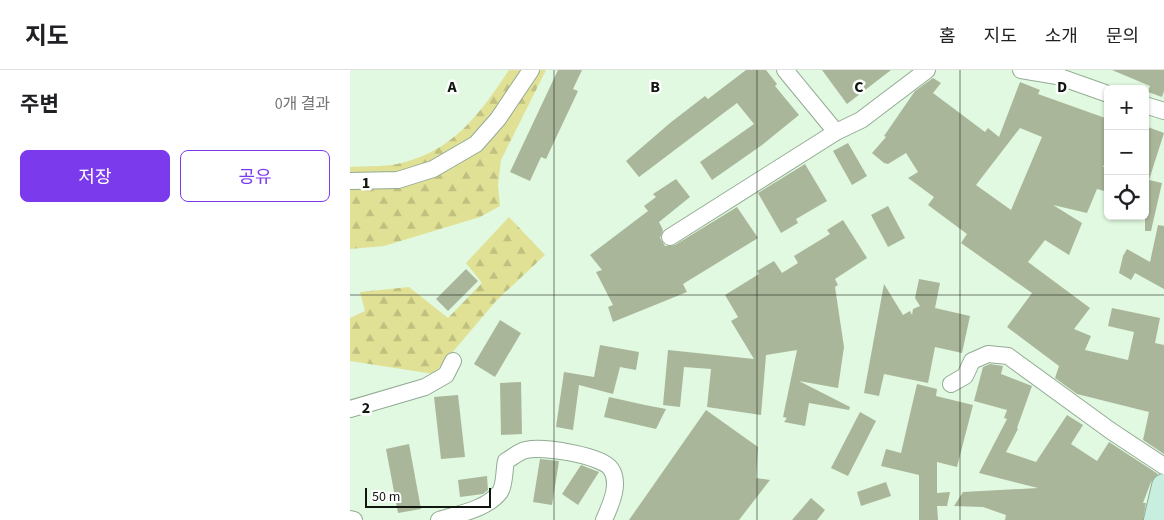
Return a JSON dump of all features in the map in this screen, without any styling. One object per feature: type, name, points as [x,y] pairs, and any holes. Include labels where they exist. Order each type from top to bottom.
[{"type":"street","points":[[350,182],[398,180],[432,169],[476,144],[498,119],[531,70]]},
{"type":"street","points":[[785,70],[836,132]]},
{"type":"street","points":[[670,237],[836,132],[861,120],[927,70]]},
{"type":"street","points":[[1021,70],[1057,76],[1104,93]]},
{"type":"street","points":[[1149,106],[1164,111]]},
{"type":"street","points":[[951,384],[965,376],[972,361],[988,354],[1008,356],[1111,431],[1164,466]]},
{"type":"street","points":[[350,409],[425,387],[446,375],[452,361]]},
{"type":"street","points":[[440,520],[471,511],[490,501],[501,491],[506,461],[526,450],[556,451],[588,456],[604,462],[612,469],[616,485],[604,520]]},
{"type":"street","points":[[1156,520],[1164,486]]},
{"type":"street","points":[[350,519],[354,520]]},
{"type":"green space","points":[[509,70],[524,70],[483,125],[460,148],[446,158],[431,166],[412,172],[350,177],[350,167],[397,164],[434,151],[449,141],[463,129],[487,102]]},
{"type":"green space","points":[[536,70],[546,70],[501,160],[498,185],[500,206],[480,217],[384,246],[350,249],[350,187],[430,177],[448,171],[464,161],[492,133]]},
{"type":"green space","points":[[509,217],[545,255],[496,301],[434,374],[350,361],[350,318],[365,311],[360,292],[409,287],[448,318],[482,283],[466,263]]},
{"type":"building","points":[[558,70],[582,70],[573,89],[578,91],[546,159],[541,157],[530,181],[510,172]]},
{"type":"building","points":[[746,70],[766,70],[777,84],[775,86],[799,115],[762,145],[712,180],[700,162],[754,124],[737,103],[639,177],[626,161],[705,96],[708,99]]},
{"type":"building","points":[[822,70],[891,70],[847,104]]},
{"type":"building","points":[[1112,70],[1164,70],[1164,91],[1162,97],[1149,92],[1150,86]]},
{"type":"building","points":[[933,78],[941,83],[933,93],[985,132],[988,128],[999,137],[1020,82],[1040,90],[1038,94],[1104,118],[1104,191],[1097,189],[1087,213],[1053,205],[1082,223],[1069,255],[1045,240],[1028,262],[1090,308],[1074,329],[1091,336],[1085,350],[1128,360],[1134,332],[1108,326],[1112,308],[1160,318],[1155,343],[1164,345],[1164,454],[1143,440],[1149,412],[1077,394],[1055,378],[1059,366],[1007,327],[1032,293],[961,243],[967,234],[928,205],[934,197],[908,178],[918,172],[906,153],[888,164],[872,153],[886,137],[884,136],[915,91]],"holes":[[[1020,128],[1042,137],[1011,210],[976,185]]]},
{"type":"building","points":[[1149,127],[1164,133],[1149,180]]},
{"type":"building","points":[[848,143],[867,176],[852,185],[833,151]]},
{"type":"building","points":[[805,164],[827,201],[796,219],[798,223],[781,233],[758,193]]},
{"type":"building","points":[[676,179],[690,197],[659,222],[663,230],[660,238],[665,246],[675,245],[737,207],[758,238],[683,284],[687,292],[613,322],[608,307],[613,305],[596,272],[602,270],[590,255],[648,211],[644,206],[656,197],[653,194]]},
{"type":"building","points":[[1149,180],[1162,183],[1151,231],[1145,231],[1145,220],[1149,220]]},
{"type":"building","points":[[888,206],[905,238],[888,247],[871,215]]},
{"type":"building","points":[[843,220],[867,258],[835,279],[838,285],[835,287],[844,347],[838,388],[799,381],[850,407],[849,410],[809,403],[805,426],[784,422],[787,418],[783,417],[797,350],[766,355],[761,415],[707,407],[711,369],[684,367],[680,407],[663,405],[668,350],[754,359],[731,321],[738,317],[725,295],[759,274],[757,271],[774,261],[782,273],[798,263],[794,256],[830,234],[827,230]]},
{"type":"building","points":[[1158,225],[1164,226],[1164,289],[1135,273],[1131,280],[1119,273],[1123,256],[1127,249],[1150,262]]},
{"type":"building","points":[[466,269],[478,281],[448,311],[436,299]]},
{"type":"building","points":[[919,279],[940,283],[935,308],[970,316],[962,353],[935,347],[928,383],[884,374],[879,396],[864,393],[884,284],[903,315],[910,311],[912,315],[913,309],[920,306],[915,298]]},
{"type":"building","points":[[500,320],[521,333],[495,377],[474,364]]},
{"type":"building","points":[[600,345],[639,352],[636,370],[620,367],[613,394],[579,385],[573,430],[556,427],[564,372],[594,377]]},
{"type":"building","points":[[990,364],[1003,366],[1001,374],[1032,386],[1018,429],[1006,452],[1036,462],[1067,415],[1083,425],[1071,444],[1097,461],[1109,442],[1158,474],[1151,482],[1143,503],[1146,503],[1143,520],[1005,520],[1006,515],[983,507],[954,506],[963,492],[1038,488],[979,473],[1007,419],[1004,418],[1007,410],[974,401],[983,367]]},
{"type":"building","points":[[521,382],[522,434],[501,435],[500,383]]},
{"type":"building","points":[[917,384],[937,389],[936,396],[973,405],[957,467],[937,462],[937,493],[950,492],[947,506],[937,506],[938,520],[919,520],[919,475],[881,466],[886,449],[901,453]]},
{"type":"building","points":[[458,395],[465,457],[441,459],[434,397]]},
{"type":"building","points":[[609,397],[666,409],[656,429],[604,417]]},
{"type":"building","points":[[706,410],[758,447],[756,478],[770,480],[739,520],[629,520]]},
{"type":"building","points":[[860,412],[876,421],[848,476],[831,468]]},
{"type":"building","points":[[409,444],[421,509],[398,513],[386,449]]},
{"type":"building","points":[[540,459],[559,461],[552,505],[533,502]]},
{"type":"building","points":[[581,465],[599,472],[578,505],[562,494]]},
{"type":"building","points":[[487,476],[488,490],[483,494],[460,497],[458,480]]},
{"type":"building","points":[[886,482],[891,496],[861,506],[857,492]]},
{"type":"building","points":[[811,498],[825,510],[817,520],[792,520]]}]
